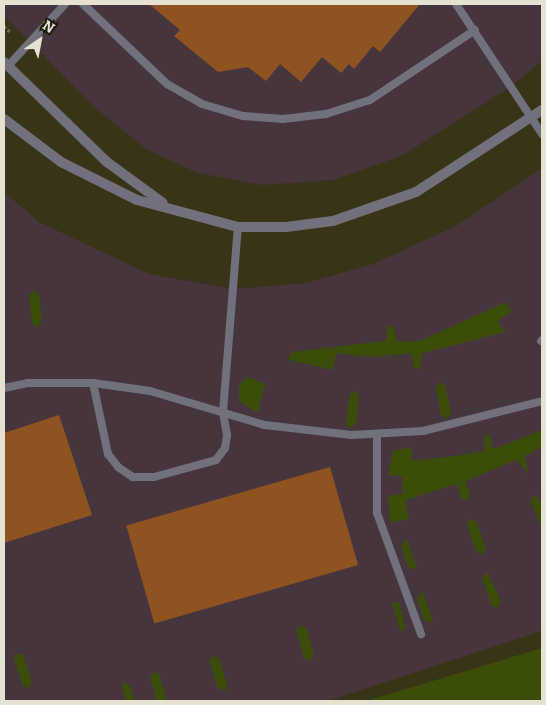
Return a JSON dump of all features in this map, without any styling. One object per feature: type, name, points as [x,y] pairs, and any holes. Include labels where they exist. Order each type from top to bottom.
[{"type":"street","points":[[6,64],[107,162],[146,194],[183,215]]},
{"type":"street","points":[[4,119],[98,183],[183,215],[238,227],[286,227],[375,209],[454,172],[542,110]]},
{"type":"lane","points":[[6,64],[65,4]]},
{"type":"lane","points":[[82,4],[141,63],[174,88],[202,104],[243,116],[283,119],[326,114],[370,100],[475,30]]},
{"type":"lane","points":[[456,4],[475,30],[542,134]]},
{"type":"lane","points":[[93,383],[108,454],[133,477],[154,477],[216,460],[226,448],[223,412],[238,227]]},
{"type":"lane","points":[[4,388],[28,382],[93,383],[150,391],[305,433],[376,434],[477,420],[542,401]]},
{"type":"lane","points":[[376,434],[377,513],[421,634]]},
{"type":"path","points":[[4,26],[10,32]]},
{"type":"shaded area","points":[[4,4],[542,4],[542,61],[509,88],[401,156],[333,180],[262,185],[198,173],[148,150],[95,108],[4,15]]},
{"type":"shaded area","points":[[542,168],[542,631],[327,701],[4,701],[4,192],[39,222],[149,274],[234,289],[306,283],[373,264],[456,226]]},
{"type":"green space","points":[[34,291],[39,294],[42,322],[37,328],[32,323],[29,295]]},
{"type":"green space","points":[[506,302],[512,312],[497,321],[505,332],[423,353],[419,369],[413,367],[412,353],[373,357],[336,353],[333,370],[288,360],[292,352],[386,341],[388,325],[394,327],[397,341],[417,342]]},
{"type":"green space","points":[[248,377],[265,384],[258,413],[239,401],[239,385]]},
{"type":"green space","points":[[440,382],[445,385],[451,413],[447,419],[441,415],[436,387]]},
{"type":"green space","points":[[355,391],[359,395],[356,423],[350,428],[346,424],[350,394]]},
{"type":"green space","points":[[542,430],[542,447],[525,456],[528,473],[516,460],[466,481],[470,496],[466,501],[461,498],[457,484],[405,500],[409,519],[390,522],[388,496],[403,494],[402,476],[388,475],[393,451],[411,447],[413,461],[455,456],[484,451],[485,434],[490,436],[493,449]]},
{"type":"green space","points":[[536,495],[542,504],[542,528],[530,500]]},
{"type":"green space","points":[[471,519],[476,521],[486,548],[482,555],[476,551],[467,524]]},
{"type":"green space","points":[[407,539],[417,568],[414,569],[408,567],[401,545]]},
{"type":"green space","points":[[487,572],[501,601],[497,608],[492,606],[482,577]]},
{"type":"green space","points":[[423,592],[433,621],[430,622],[424,620],[417,598]]},
{"type":"green space","points":[[392,602],[400,603],[405,629],[400,631]]},
{"type":"green space","points":[[300,626],[306,627],[314,655],[310,661],[304,658],[296,630]]},
{"type":"green space","points":[[542,648],[542,701],[366,701]]},
{"type":"green space","points":[[17,653],[23,655],[32,682],[29,688],[22,685],[14,658]]},
{"type":"green space","points":[[213,656],[219,658],[227,685],[225,691],[218,688],[209,661]]},
{"type":"green space","points":[[154,672],[159,674],[167,701],[157,701],[150,677]]},
{"type":"green space","points":[[121,683],[129,684],[135,701],[126,701]]},
{"type":"building","points":[[149,4],[420,4],[380,52],[373,46],[354,69],[349,64],[341,73],[322,57],[301,82],[280,64],[266,81],[248,67],[218,72],[174,36],[180,30]]},
{"type":"building","points":[[59,415],[92,515],[4,543],[4,433]]},
{"type":"building","points":[[330,467],[358,565],[154,623],[126,525]]}]
